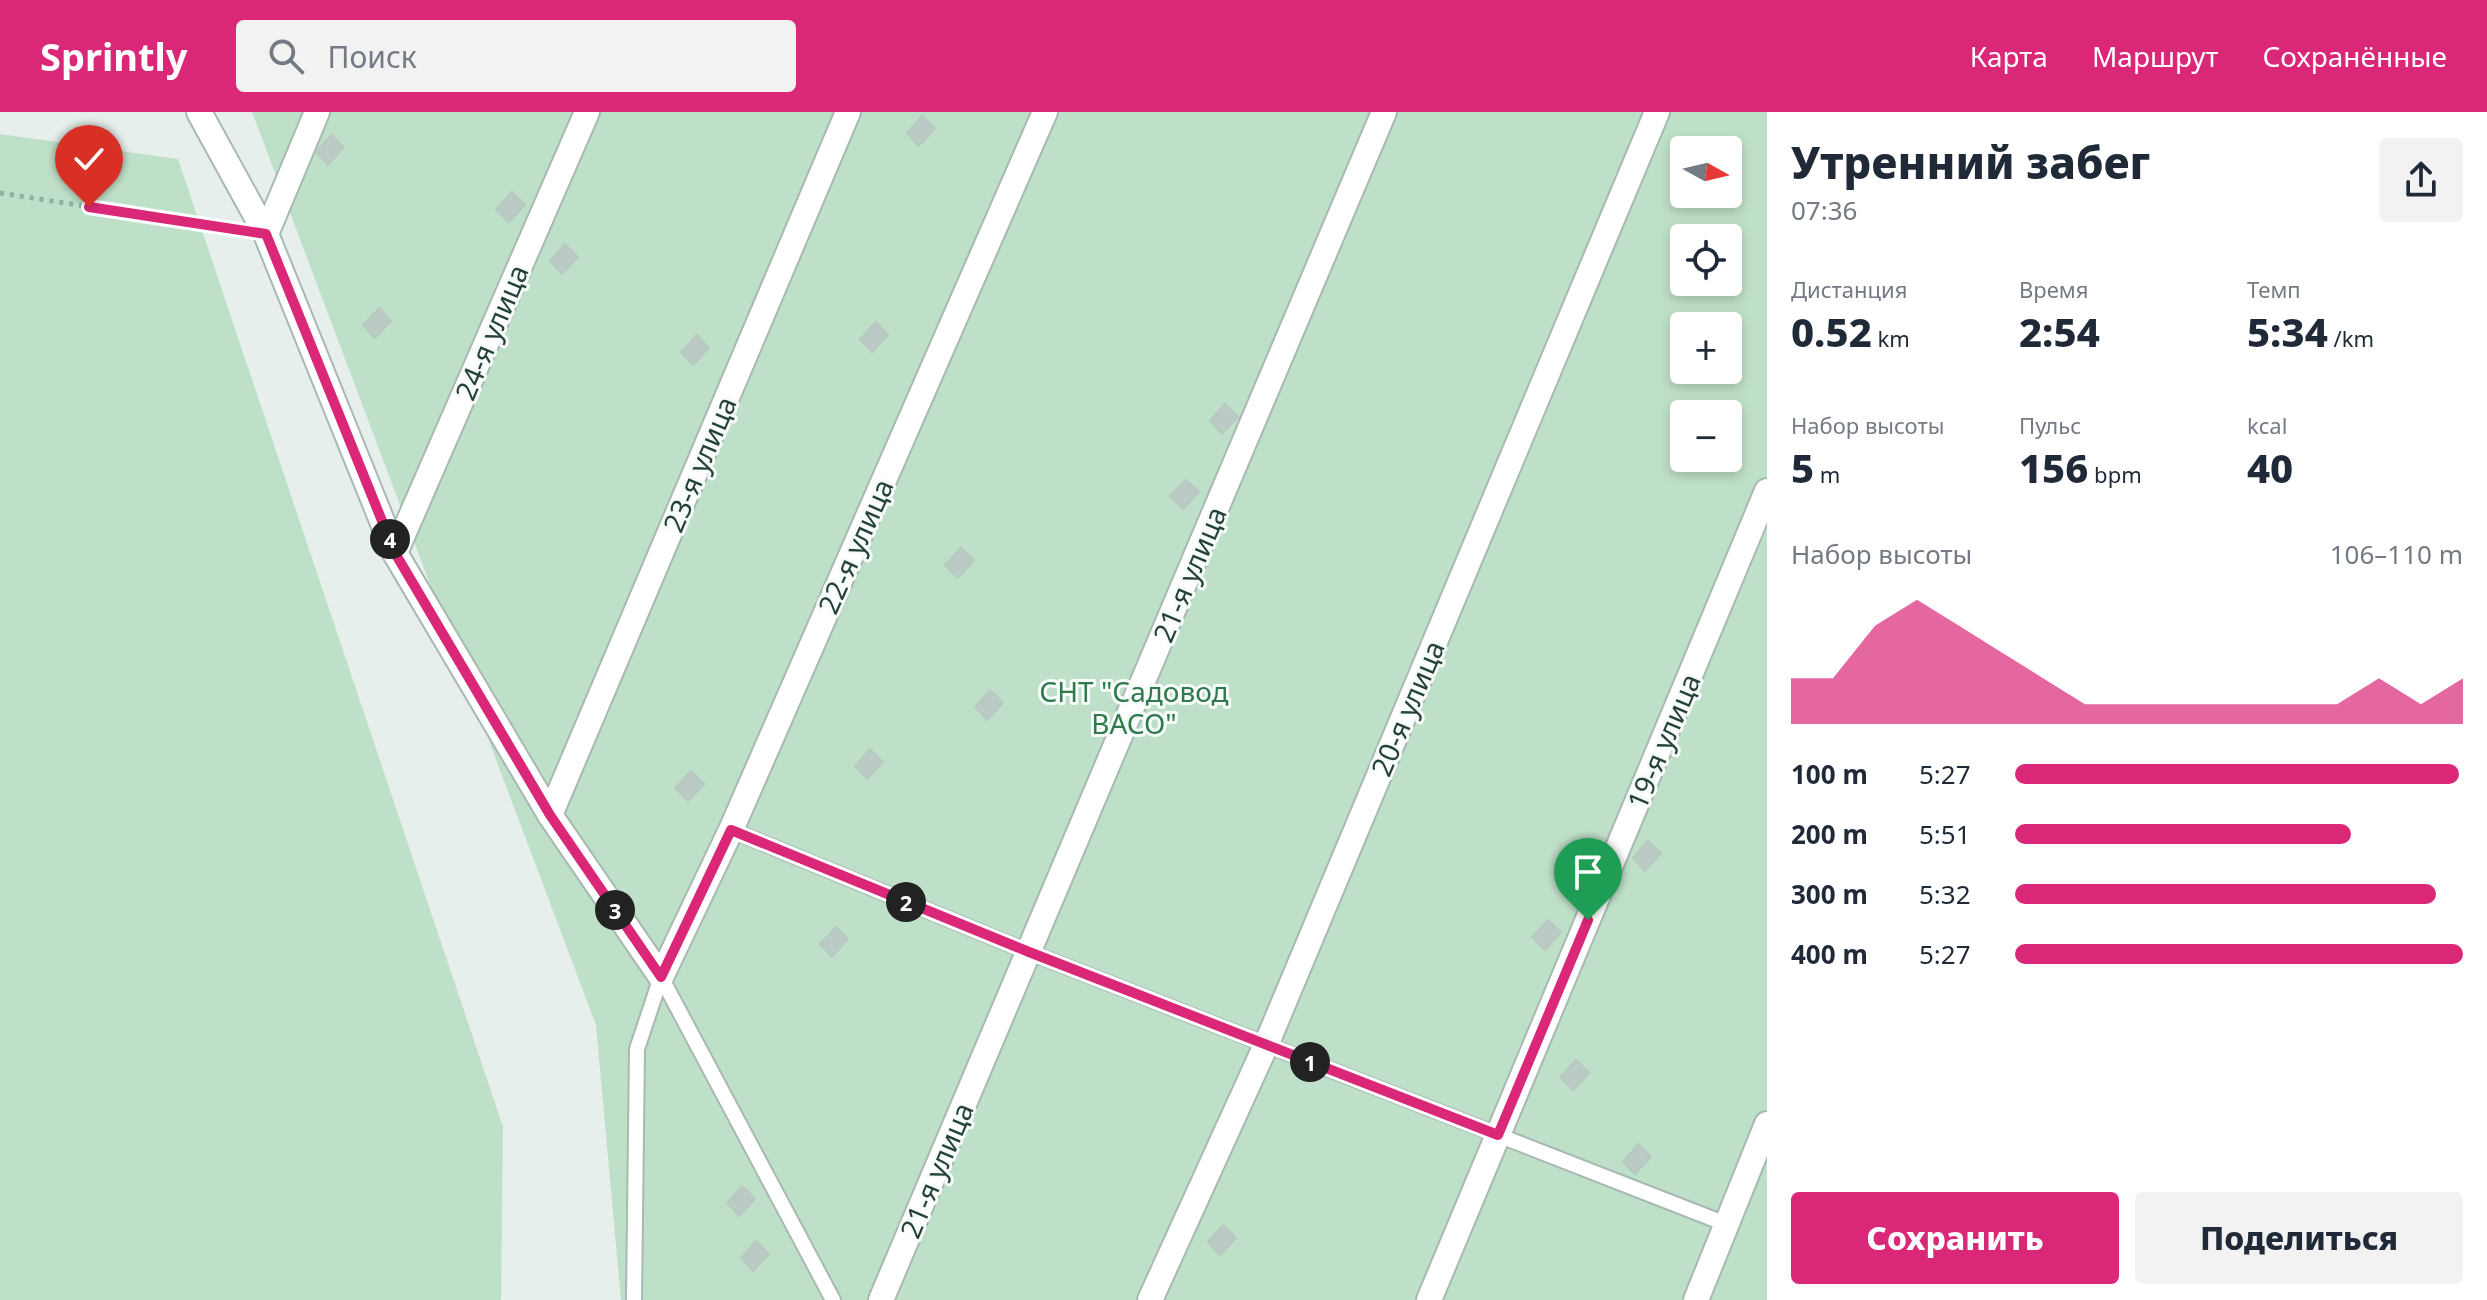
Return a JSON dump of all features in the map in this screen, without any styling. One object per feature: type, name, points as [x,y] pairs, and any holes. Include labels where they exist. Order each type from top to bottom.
[{"type":"street","points":[[199,112],[266,234],[395,553],[550,815],[661,977]]},
{"type":"street","points":[[266,234],[317,112]]},
{"type":"street","name":"24-я улица","points":[[395,553],[587,112]]},
{"type":"street","name":"23-я улица","points":[[550,815],[848,112]]},
{"type":"street","name":"22-я улица","points":[[661,977],[731,830],[1045,112]]},
{"type":"street","name":"21-я улица","points":[[881,1300],[1384,112]]},
{"type":"street","name":"20-я улица","points":[[1150,1300],[1266,1045],[1657,112]]},
{"type":"street","name":"19-я улица","points":[[1429,1300],[1767,491]]},
{"type":"street","points":[[1696,1300],[1767,1124]]},
{"type":"lane","points":[[731,830],[1029,952],[1726,1224]]},
{"type":"lane","points":[[634,1300],[637,1049],[661,977]]},
{"type":"lane","points":[[661,977],[833,1300]]},
{"type":"path","points":[[0,193],[266,234]]},
{"type":"green space","name":"СНТ \"Садовод ВАСО\"","points":[[252,112],[1767,112],[1767,1300],[621,1300],[596,1025]]},
{"type":"green space","points":[[0,134],[178,159],[503,1127],[501,1300],[0,1300]]},
{"type":"building","points":[[922,116],[935,128],[919,146],[907,133]]},
{"type":"building","points":[[331,135],[344,147],[328,165],[316,152]]},
{"type":"building","points":[[512,192],[525,205],[509,222],[496,210]]},
{"type":"building","points":[[565,244],[578,257],[562,274],[550,261]]},
{"type":"building","points":[[379,308],[391,321],[375,338],[363,325]]},
{"type":"building","points":[[876,322],[888,335],[872,352],[860,339]]},
{"type":"building","points":[[697,335],[709,348],[693,365],[681,352]]},
{"type":"building","points":[[1225,404],[1238,417],[1222,434],[1210,421]]},
{"type":"building","points":[[1186,480],[1199,492],[1183,509],[1170,496]]},
{"type":"building","points":[[961,548],[974,560],[958,578],[945,565]]},
{"type":"building","points":[[990,690],[1003,703],[987,720],[975,707]]},
{"type":"building","points":[[870,749],[883,762],[867,779],[855,766]]},
{"type":"building","points":[[691,771],[704,784],[688,801],[675,788]]},
{"type":"building","points":[[1648,841],[1661,853],[1645,871],[1633,858]]},
{"type":"building","points":[[1548,920],[1561,932],[1545,950],[1532,937]]},
{"type":"building","points":[[836,927],[848,939],[832,957],[820,944]]},
{"type":"building","points":[[1576,1060],[1589,1073],[1573,1090],[1560,1077]]},
{"type":"building","points":[[1638,1144],[1651,1157],[1635,1174],[1623,1162]]},
{"type":"building","points":[[742,1186],[755,1199],[739,1216],[727,1203]]},
{"type":"building","points":[[1223,1225],[1236,1238],[1220,1255],[1208,1242]]},
{"type":"building","points":[[756,1241],[769,1254],[753,1271],[741,1258]]},
{"type":"route","points":[[89,207],[266,234],[395,553],[550,815],[661,977],[731,830],[1029,952],[1498,1135],[1588,920]]}]
